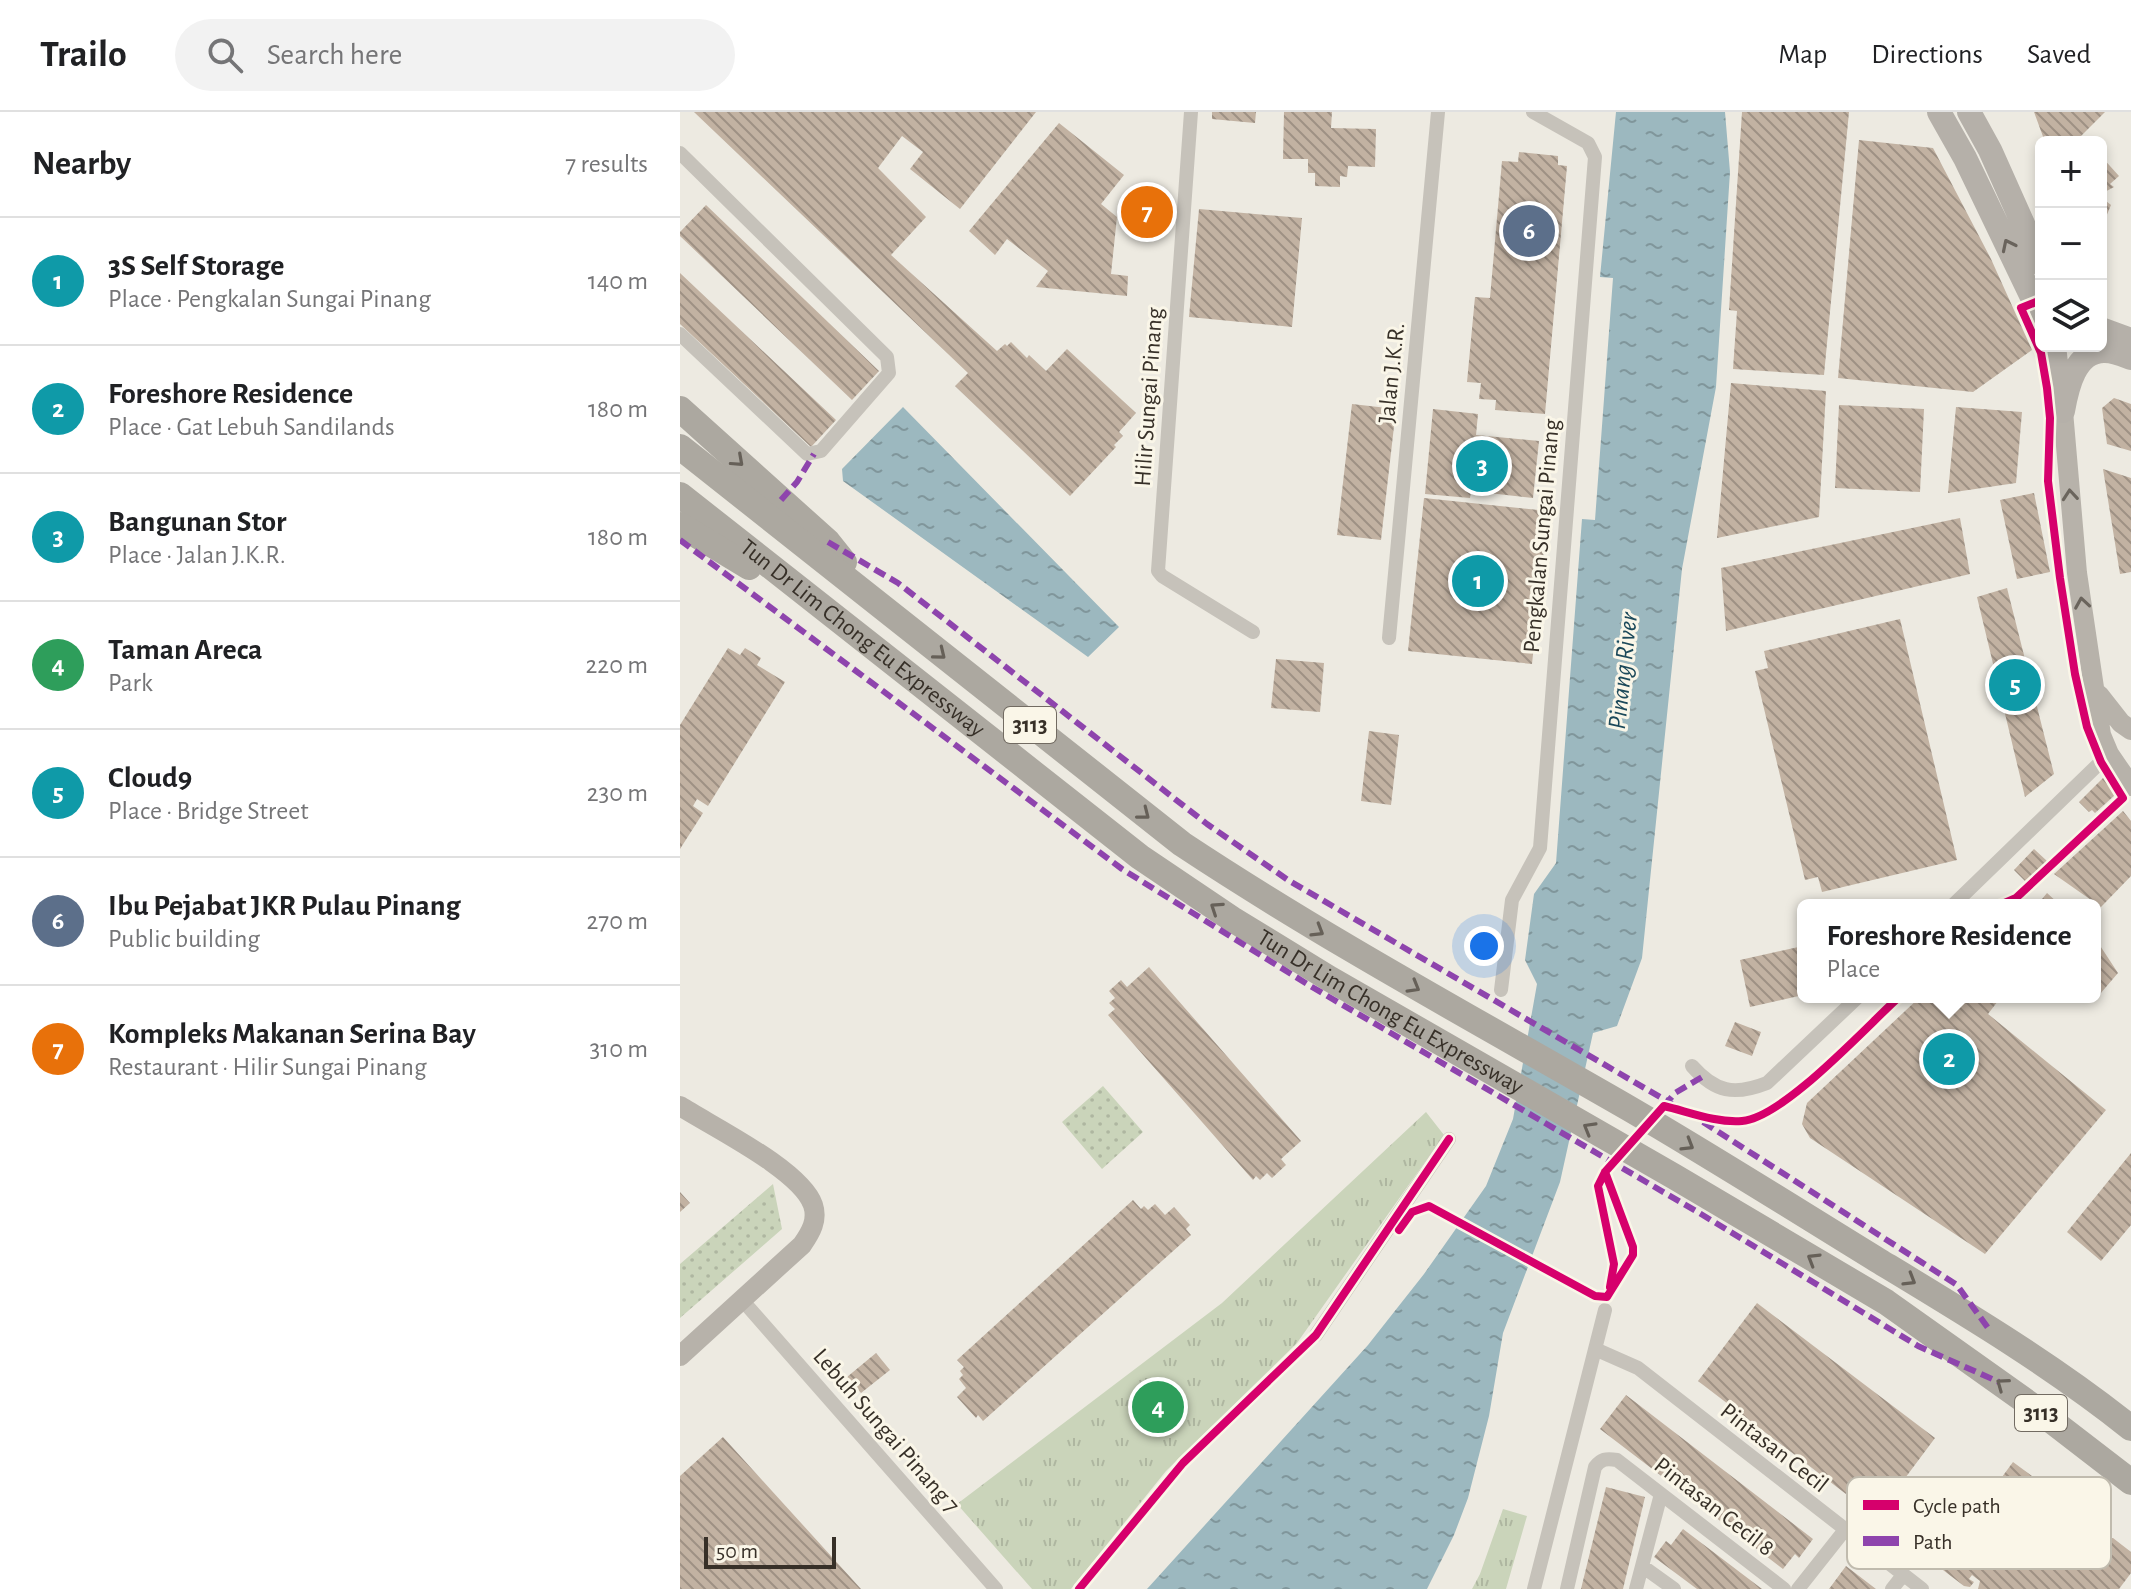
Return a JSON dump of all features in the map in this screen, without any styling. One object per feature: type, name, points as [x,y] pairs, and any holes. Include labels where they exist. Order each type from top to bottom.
[{"type":"highway","points":[[680,409],[828,542],[879,605]]},
{"type":"highway","name":"Tun Dr Lim Chong Eu Expressway","points":[[680,447],[1182,844],[1347,949],[1632,1110],[1969,1315],[2131,1428]]},
{"type":"highway","name":"Tun Dr Lim Chong Eu Expressway","points":[[680,495],[1140,857],[1232,919],[1330,979],[1886,1302],[1950,1346],[2131,1482]]},
{"type":"highway","points":[[680,525],[858,634]]},
{"type":"main road","points":[[1939,112],[1965,158],[2035,304]]},
{"type":"main road","points":[[1969,112],[1990,150],[2035,251]]},
{"type":"main road","points":[[2107,331],[2131,340]]},
{"type":"main road","points":[[2063,411],[2071,376],[2084,360],[2106,351],[2131,358]]},
{"type":"main road","points":[[2056,352],[2057,386],[2063,411]]},
{"type":"street","name":"Hilir Sungai Pinang","points":[[1191,112],[1158,571],[1253,632]]},
{"type":"street","name":"Jalan J.K.R.","points":[[1389,638],[1438,112]]},
{"type":"street","name":"Pengkalan Sungai Pinang","points":[[1501,990],[1512,900],[1540,848],[1595,157],[1588,143],[1533,112]]},
{"type":"street","points":[[680,153],[887,357],[890,368],[889,373],[821,451],[812,455],[807,454],[680,334]]},
{"type":"street","points":[[2063,411],[2077,573],[2101,735],[2109,754],[2131,786]]},
{"type":"street","points":[[2096,691],[2121,723],[2131,730]]},
{"type":"street","points":[[1959,899],[2109,754]]},
{"type":"street","points":[[1692,1066],[1706,1082],[1727,1090],[1752,1089],[1767,1083],[1852,1003]]},
{"type":"street","points":[[680,1106],[790,1174],[807,1192],[814,1208],[814,1227],[802,1245],[680,1356]]},
{"type":"street","points":[[1316,1335],[1449,1139]]},
{"type":"street","name":"Lebuh Sungai Pinang 7","points":[[743,1301],[996,1589]]},
{"type":"street","points":[[1534,1589],[1605,1310]]},
{"type":"street","name":"Pintasan Cecil","points":[[1595,1349],[1638,1368],[1847,1533]]},
{"type":"street","name":"Pintasan Cecil 8","points":[[1567,1589],[1595,1467],[1600,1460],[1617,1460],[1784,1589]]},
{"type":"street","points":[[1636,1589],[1661,1494]]},
{"type":"street","points":[[1798,1589],[1844,1531]]},
{"type":"street","points":[[1642,1566],[1674,1589]]},
{"type":"street","name":"Pintasan Cecil","points":[[1895,1569],[1922,1589]]},
{"type":"street","points":[[1892,1589],[1903,1575]]},
{"type":"green space","points":[[1103,1086],[1143,1132],[1102,1169],[1062,1122]]},
{"type":"green space","points":[[1426,1112],[1444,1135],[1297,1343],[1166,1471],[1071,1589],[1032,1589],[957,1504],[1222,1303]]},
{"type":"green space","points":[[773,1184],[782,1229],[680,1318],[680,1264]]},
{"type":"green space","points":[[1503,1509],[1527,1516],[1506,1589],[1472,1589],[1480,1574]]},
{"type":"water","name":"Pinang River","points":[[1616,112],[1725,112],[1730,172],[1716,387],[1682,569],[1642,958],[1617,1026],[1593,1033],[1560,1182],[1503,1333],[1489,1416],[1468,1498],[1454,1535],[1427,1589],[1147,1589],[1368,1345],[1424,1274],[1486,1186],[1513,1119],[1537,984],[1525,960],[1534,894],[1556,863],[1582,519],[1595,520],[1613,278],[1600,277]]},
{"type":"water","points":[[903,407],[1119,627],[1088,657],[843,481],[842,469]]},
{"type":"building","points":[[694,112],[1036,112],[960,209],[910,169],[923,152],[902,136],[878,168],[926,217],[891,255],[997,351],[1011,342],[1046,371],[1067,349],[1136,413],[1119,432],[1123,436],[1114,445],[1116,447],[1070,496],[955,386],[968,373]]},
{"type":"building","points":[[1212,112],[1256,112],[1255,123],[1212,119]]},
{"type":"building","points":[[1284,112],[1332,112],[1331,128],[1376,129],[1375,167],[1348,166],[1347,177],[1340,176],[1340,187],[1315,186],[1315,173],[1308,173],[1308,159],[1283,159]]},
{"type":"building","points":[[1742,112],[1849,112],[1824,375],[1733,369],[1737,311],[1729,310]]},
{"type":"building","points":[[2034,112],[2105,112],[2081,136],[2043,136]]},
{"type":"building","points":[[1059,123],[1124,175],[1101,204],[1117,217],[1111,274],[1128,276],[1127,296],[1036,287],[1048,271],[1007,239],[995,255],[969,231]]},
{"type":"building","points":[[1859,140],[1933,148],[1991,259],[2032,350],[1973,392],[1838,378]]},
{"type":"building","points":[[1519,152],[1558,156],[1558,165],[1567,166],[1545,414],[1495,410],[1496,400],[1479,399],[1481,383],[1467,382],[1475,297],[1490,298],[1502,161],[1518,162]]},
{"type":"building","points":[[2107,163],[2119,176],[2110,184],[2114,187],[2107,191]]},
{"type":"building","points":[[706,205],[879,371],[852,400],[680,236],[680,232]]},
{"type":"building","points":[[1199,209],[1302,218],[1292,327],[1189,317]]},
{"type":"building","points":[[680,273],[836,420],[811,447],[680,324]]},
{"type":"building","points":[[1731,383],[1826,391],[1819,517],[1717,538]]},
{"type":"building","points":[[2114,398],[2131,404],[2131,451],[2107,444],[2102,408]]},
{"type":"building","points":[[1352,404],[1396,409],[1381,540],[1337,535]]},
{"type":"building","points":[[1839,405],[1924,409],[1920,492],[1835,488]]},
{"type":"building","points":[[1956,407],[2022,412],[2016,483],[1948,493]]},
{"type":"building","points":[[1433,409],[1478,414],[1476,435],[1539,441],[1533,498],[1471,491],[1470,498],[1425,494]]},
{"type":"building","points":[[2103,469],[2131,478],[2131,572],[2120,574]]},
{"type":"building","points":[[2034,493],[2050,572],[2017,579],[2000,500]]},
{"type":"building","points":[[1424,498],[1548,511],[1532,664],[1408,651]]},
{"type":"building","points":[[1960,518],[1970,574],[1726,631],[1721,568]]},
{"type":"building","points":[[2007,588],[2054,774],[2025,797],[1977,597]]},
{"type":"building","points":[[1900,619],[1957,860],[1822,892],[1818,877],[1805,880],[1755,671],[1768,668],[1764,651]]},
{"type":"building","points":[[728,648],[740,655],[745,648],[761,658],[757,665],[785,682],[708,806],[697,799],[693,806],[703,813],[680,849],[680,725]]},
{"type":"building","points":[[1276,659],[1324,663],[1320,712],[1271,708]]},
{"type":"building","points":[[1369,731],[1399,735],[1391,805],[1361,801]]},
{"type":"building","points":[[2105,776],[2115,795],[2095,813],[2092,810],[2089,812],[2079,802]]},
{"type":"building","points":[[2123,811],[2131,821],[2131,876],[2101,907],[2101,899],[2090,899],[2054,874]]},
{"type":"building","points":[[2034,849],[2047,861],[2026,882],[2014,870]]},
{"type":"building","points":[[1797,947],[1797,996],[1750,1007],[1740,960]]},
{"type":"building","points":[[2101,947],[2118,973],[2101,993]]},
{"type":"building","points":[[1149,967],[1301,1141],[1281,1159],[1286,1165],[1272,1178],[1267,1173],[1260,1180],[1256,1176],[1253,1180],[1108,1015],[1115,1009],[1109,1003],[1115,998],[1109,991],[1121,980],[1127,987]]},
{"type":"building","points":[[1914,1003],[1996,1003],[1988,1014],[2106,1110],[1985,1254],[1810,1138],[1802,1124],[1807,1103]]},
{"type":"building","points":[[1735,1022],[1761,1032],[1752,1056],[1725,1046]]},
{"type":"building","points":[[2131,1153],[2131,1225],[2101,1261],[2067,1232]]},
{"type":"building","points":[[680,1192],[690,1203],[680,1212]]},
{"type":"building","points":[[1133,1200],[1141,1209],[1144,1206],[1148,1210],[1155,1204],[1165,1215],[1174,1207],[1190,1225],[1186,1229],[1191,1235],[983,1421],[978,1415],[976,1418],[957,1397],[966,1388],[959,1379],[964,1367],[957,1360]]},
{"type":"building","points":[[1757,1303],[1935,1438],[1906,1477],[1847,1477],[1847,1495],[1698,1381]]},
{"type":"building","points":[[876,1353],[890,1370],[861,1393],[847,1377]]},
{"type":"building","points":[[1626,1395],[1813,1539],[1799,1558],[1795,1554],[1783,1569],[1600,1429]]},
{"type":"building","points":[[723,1437],[861,1589],[680,1589],[680,1476]]},
{"type":"building","points":[[2013,1462],[2033,1477],[2002,1477]]},
{"type":"building","points":[[1606,1487],[1645,1497],[1623,1589],[1581,1589]]},
{"type":"building","points":[[1683,1529],[1762,1589],[1697,1589],[1654,1557],[1666,1541],[1671,1545]]},
{"type":"building","points":[[2111,1538],[2131,1552],[2131,1573],[2119,1589],[1978,1589],[1980,1581],[1972,1575],[1969,1579],[1974,1582],[1970,1587],[1964,1586],[1943,1570],[2111,1569]]},
{"type":"building","points":[[1846,1566],[1876,1589],[1829,1589]]},
{"type":"marked path","points":[[781,500],[797,482],[814,454]]},
{"type":"marked path","points":[[680,540],[1122,869],[1312,987],[1701,1214],[1918,1346],[1999,1382]]},
{"type":"marked path","points":[[828,542],[898,583],[1207,824],[1288,880],[1672,1104]]},
{"type":"marked path","points":[[1664,1106],[1675,1093],[1702,1077]]},
{"type":"marked path","points":[[1703,1122],[1957,1285],[1988,1328]]},
{"type":"cycle path","points":[[2035,302],[2021,308],[2035,340]]},
{"type":"cycle path","points":[[2014,899],[2123,798],[2101,762],[2087,727],[2075,674],[2048,481],[2050,418],[2041,352]]},
{"type":"cycle path","points":[[1610,1287],[1614,1264],[1598,1186],[1605,1172],[1664,1106],[1722,1120],[1742,1121],[1759,1116],[1801,1088],[1893,1003]]},
{"type":"cycle path","points":[[1079,1589],[1183,1463],[1316,1335],[1449,1139]]},
{"type":"cycle path","points":[[1399,1230],[1412,1212],[1429,1206],[1595,1296],[1607,1297],[1633,1255],[1633,1247],[1605,1172]]},
{"type":"place","name":"Kompleks Makanan Serina Bay","points":[[1147,212]]},
{"type":"place","name":"Ibu Pejabat JKR Pulau Pinang","points":[[1529,231]]},
{"type":"place","name":"Bangunan Stor","points":[[1482,466]]},
{"type":"place","name":"3S Self Storage","points":[[1478,581]]},
{"type":"place","name":"Cloud9","points":[[2015,685]]},
{"type":"place","name":"Foreshore Residence","points":[[1949,1059]]},
{"type":"place","name":"Taman Areca","points":[[1158,1407]]}]
